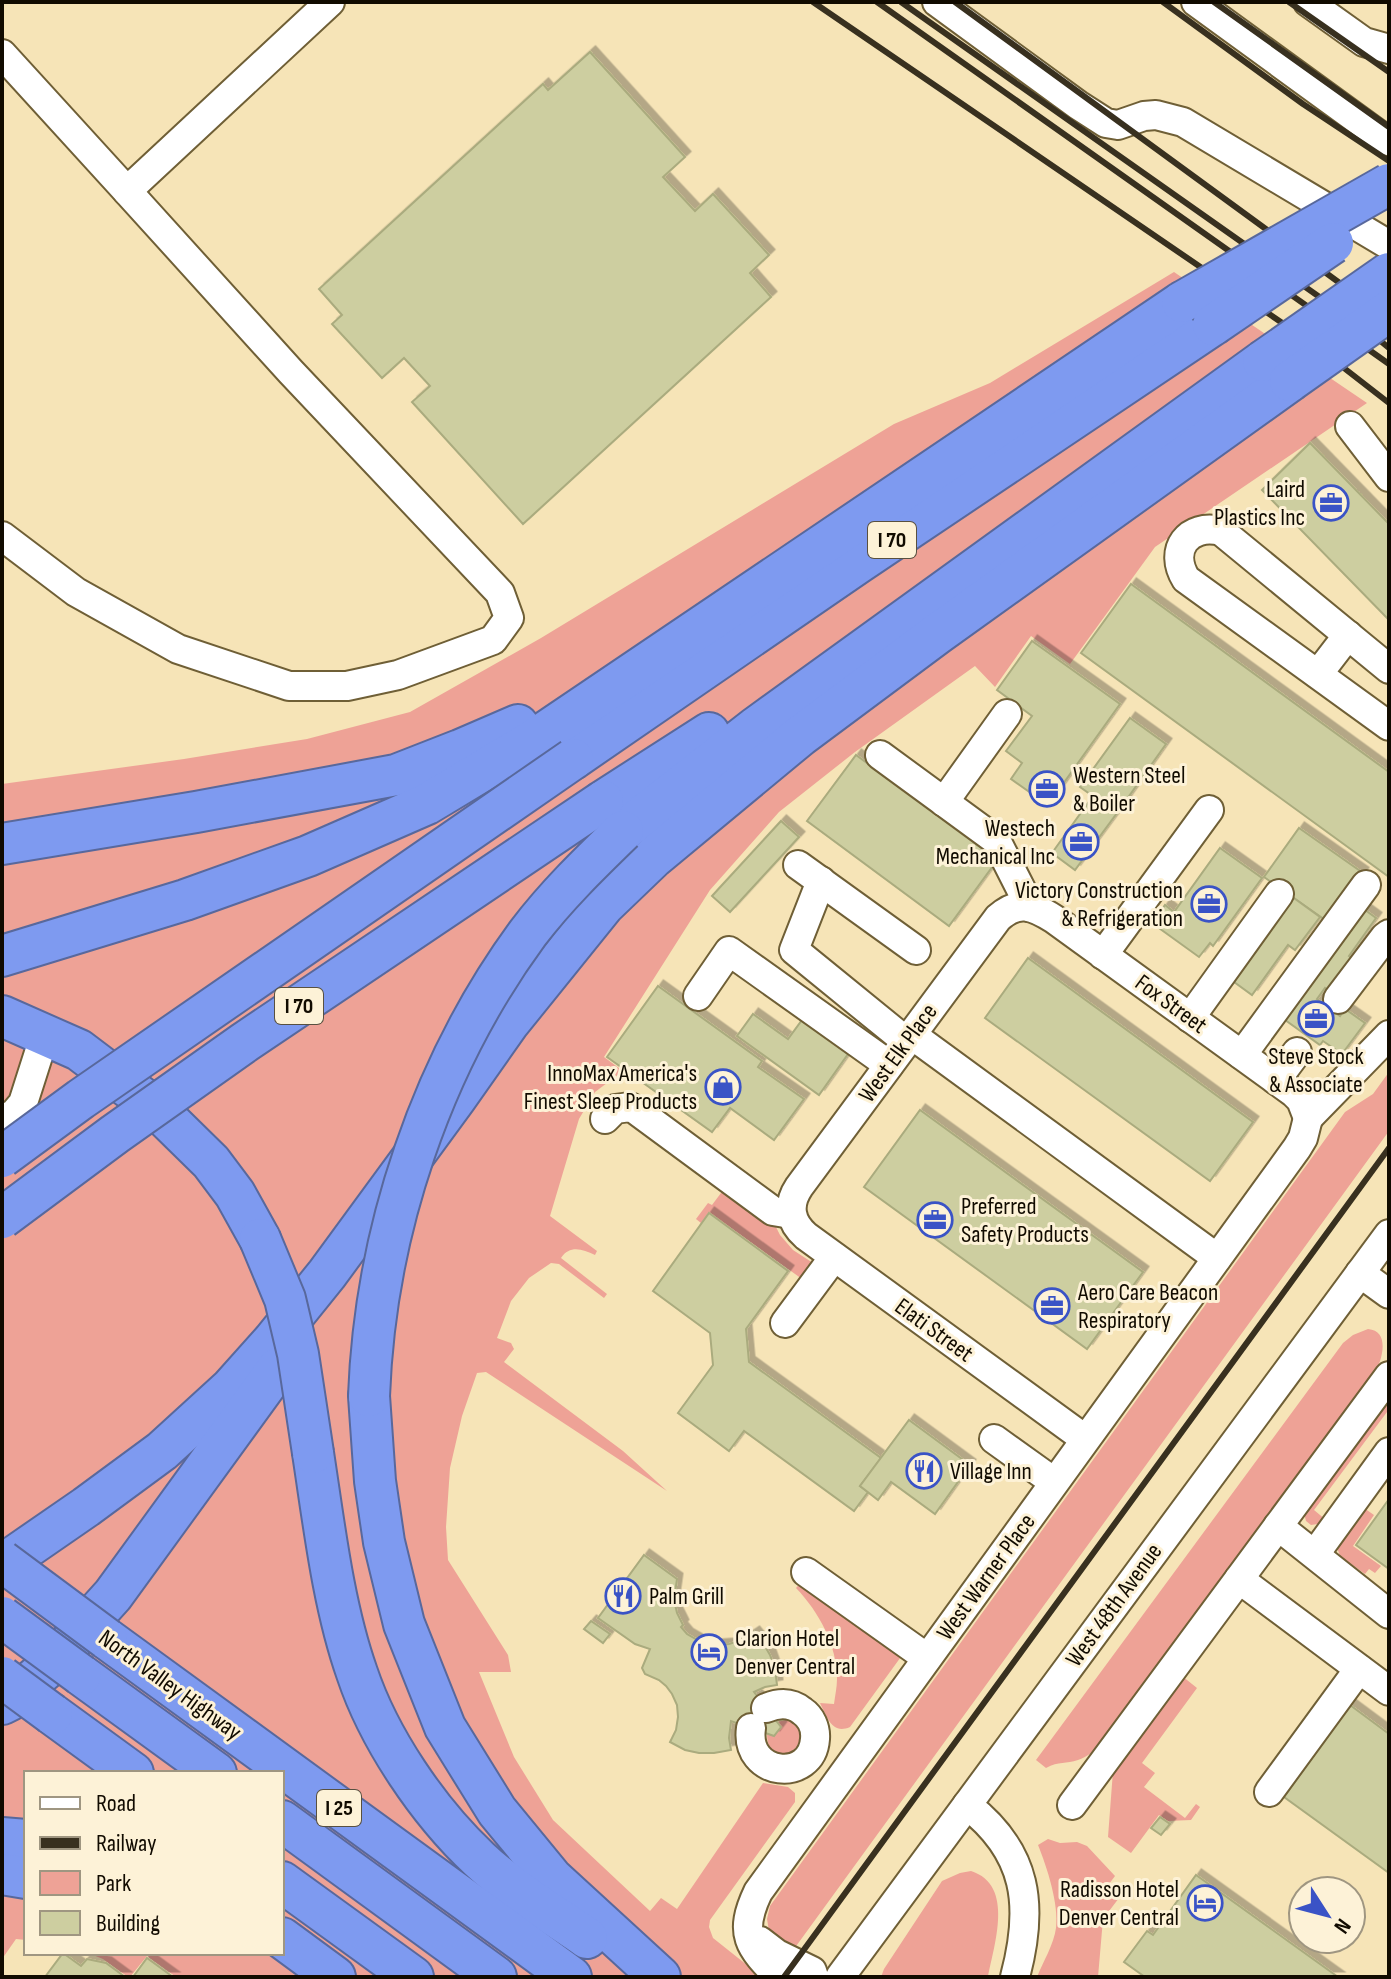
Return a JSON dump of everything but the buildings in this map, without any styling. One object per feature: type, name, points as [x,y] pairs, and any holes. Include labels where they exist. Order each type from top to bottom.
[{"type":"highway","points":[[2,956],[185,900],[308,856],[427,804],[535,739],[1182,302],[1389,184]]},
{"type":"highway","name":"I 70","points":[[2,1157],[81,1099],[858,563],[1389,204]]},
{"type":"highway","name":"I 70","points":[[2,1218],[245,1042],[613,816],[1085,489],[1276,371],[1389,273]]},
{"type":"highway","points":[[2,1563],[26,1550],[162,1451],[231,1388],[327,1274],[508,1024],[604,905],[654,857],[825,718],[1276,371],[1389,311]]},
{"type":"highway","points":[[2,844],[396,775],[554,710],[661,654]]},
{"type":"highway","points":[[613,816],[572,881],[529,932],[477,1009],[432,1104],[395,1213],[378,1293],[369,1396],[375,1481],[384,1542],[404,1624],[445,1727],[497,1811],[552,1878],[660,1977]]},
{"type":"highway","points":[[2,1016],[79,1050],[157,1109],[211,1162],[235,1194],[260,1239],[285,1299],[298,1354],[342,1618],[357,1674],[383,1731],[411,1779],[441,1818],[479,1859],[518,1890],[647,1977]]},
{"type":"highway","points":[[2,1704],[49,1666],[113,1595],[332,1292],[456,1098]]},
{"type":"highway","name":"North Valley Highway","points":[[2,1563],[571,1977]]},
{"type":"highway","points":[[2,1617],[213,1771]]},
{"type":"highway","points":[[2,1677],[130,1771]]},
{"type":"highway","points":[[284,1822],[496,1977]]},
{"type":"highway","points":[[2,1838],[24,1840]]},
{"type":"highway","points":[[2,1874],[24,1878]]},
{"type":"highway","points":[[284,1883],[413,1977]]},
{"type":"highway","points":[[284,1939],[335,1977]]},
{"type":"highway","points":[[258,1955],[305,1977]]},
{"type":"street","points":[[127,191],[330,2]]},
{"type":"street","points":[[937,2],[1106,123],[1118,125],[1156,115],[1183,122],[1389,245]]},
{"type":"street","points":[[1196,2],[1387,141]]},
{"type":"street","points":[[1318,6],[1364,42],[1389,49]]},
{"type":"street","points":[[2,54],[291,372],[500,593],[509,618],[493,640],[398,675],[347,686],[289,686],[178,649],[76,592],[2,536]]},
{"type":"street","points":[[1350,426],[1389,477]]},
{"type":"street","points":[[1389,669],[1221,531],[1201,530],[1184,541],[1178,561],[1186,579],[1389,726]]},
{"type":"street","points":[[1318,674],[1348,635]]},
{"type":"street","points":[[944,802],[1007,714]]},
{"type":"street","points":[[880,755],[996,840],[1026,906]]},
{"type":"street","points":[[1103,955],[1209,810]]},
{"type":"street","points":[[798,865],[916,950]]},
{"type":"street","points":[[821,881],[794,950],[909,1038],[1217,1258]]},
{"type":"street","points":[[1242,1055],[1366,885]]},
{"type":"street","points":[[1190,1018],[1279,894]]},
{"type":"street","name":"Fox Street","points":[[1026,906],[1054,919],[1276,1080],[1301,1100],[1308,1118]]},
{"type":"street","name":"West Elk Place","points":[[791,1214],[794,1194],[998,918],[1004,912],[1026,906]]},
{"type":"street","points":[[1338,999],[1389,934]]},
{"type":"street","points":[[698,996],[729,951],[889,1065]]},
{"type":"street","points":[[2,1117],[12,1116],[23,1103],[45,1034]]},
{"type":"street","points":[[1308,1118],[1389,1035]]},
{"type":"street","points":[[1276,1080],[1297,1052]]},
{"type":"street","points":[[605,1119],[615,1109],[636,1110],[773,1211],[791,1214]]},
{"type":"street","name":"West Warner Place","points":[[748,1920],[758,1892],[1297,1148],[1308,1118]]},
{"type":"street","name":"Elati Street","points":[[791,1214],[798,1229],[834,1257],[1085,1439]]},
{"type":"street","name":"West 48th Avenue","points":[[840,1977],[1389,1234]]},
{"type":"street","points":[[785,1323],[834,1257]]},
{"type":"street","points":[[1360,1273],[1389,1294]]},
{"type":"street","points":[[1072,1805],[1389,1376]]},
{"type":"street","points":[[994,1439],[1054,1482]]},
{"type":"street","points":[[1315,1554],[1389,1452]]},
{"type":"street","points":[[1278,1526],[1389,1614]]},
{"type":"street","points":[[806,1572],[927,1658]]},
{"type":"street","points":[[1239,1579],[1389,1691]]},
{"type":"street","points":[[1269,1792],[1359,1669]]},
{"type":"street","points":[[788,1704],[806,1713],[815,1734],[809,1755],[794,1767],[780,1769],[762,1762],[753,1752],[750,1736],[759,1718],[773,1705],[788,1704]]},
{"type":"street","points":[[809,1755],[840,1778]]},
{"type":"street","points":[[967,1805],[1001,1838],[1019,1873],[1026,1912],[1022,1953],[1015,1977]]},
{"type":"street","points":[[748,1920],[750,1943],[779,1977]]},
{"type":"street","points":[[748,1920],[757,1939],[777,1954],[812,1971],[814,1977]]},
{"type":"green space","points":[[1174,272],[1367,403],[1155,547],[1070,664],[1031,636],[995,687],[975,666],[855,752],[779,812],[710,890],[604,1057],[623,1071],[595,1092],[579,1119],[550,1216],[597,1251],[595,1255],[572,1250],[561,1258],[607,1294],[604,1298],[559,1264],[551,1263],[529,1278],[511,1301],[497,1338],[511,1343],[514,1349],[504,1362],[623,1451],[667,1491],[486,1372],[477,1373],[462,1416],[450,1468],[446,1527],[448,1560],[508,1655],[511,1672],[479,1672],[514,1757],[553,1820],[650,1911],[661,1898],[677,1909],[763,1783],[788,1787],[795,1793],[795,1802],[710,1920],[713,1938],[762,1977],[176,1977],[147,1956],[128,1977],[93,1955],[284,1955],[284,1771],[24,1771],[24,1940],[16,1939],[2,1959],[2,784],[307,739],[410,712],[541,638],[894,424],[990,383]]},
{"type":"green space","points":[[1389,1072],[1389,1131],[794,1949],[769,1931],[767,1919],[770,1906],[1345,1112],[1373,1094]]},
{"type":"green space","points":[[724,1189],[775,1225],[793,1250],[813,1263],[802,1279],[709,1212],[701,1223],[696,1219]]},
{"type":"green space","points":[[1368,1329],[1380,1335],[1383,1348],[1374,1375],[1100,1745],[1081,1759],[1046,1768],[1036,1760],[1343,1343]]},
{"type":"green space","points":[[1389,1400],[1389,1412],[1314,1510],[1326,1520],[1311,1525],[1304,1513]]},
{"type":"green space","points":[[1361,1506],[1374,1515],[1353,1546],[1381,1566],[1375,1573],[1369,1569],[1365,1574],[1340,1556],[1335,1542]]},
{"type":"green space","points":[[803,1580],[903,1654],[850,1727],[844,1729],[834,1727],[820,1703],[834,1704],[836,1666],[825,1630],[796,1588]]},
{"type":"green space","points":[[1182,1676],[1197,1688],[1142,1763],[1155,1773],[1144,1787],[1185,1818],[1196,1804],[1200,1807],[1191,1820],[1168,1821],[1159,1815],[1131,1853],[1108,1837],[1113,1771]]},
{"type":"green space","points":[[786,1720],[798,1727],[802,1735],[800,1743],[794,1750],[777,1754],[770,1747],[767,1734],[774,1736],[781,1727],[777,1722]]},
{"type":"green space","points":[[1048,1839],[1087,1846],[1115,1876],[1106,1888],[1119,1898],[1103,1919],[1098,1977],[1037,1977],[1056,1928],[1054,1897],[1038,1845]]},
{"type":"green space","points":[[971,1871],[985,1878],[997,1902],[997,1933],[988,1977],[881,1977],[942,1881]]},
{"type":"railway","points":[[813,2],[1313,344],[1389,403]]},
{"type":"railway","points":[[877,2],[1389,364]]},
{"type":"railway","points":[[901,2],[1389,348]]},
{"type":"railway","points":[[955,2],[1389,319]]},
{"type":"railway","points":[[1163,2],[1303,104],[1389,161]]},
{"type":"railway","points":[[1214,2],[1389,127]]},
{"type":"railway","points":[[1289,2],[1389,72]]},
{"type":"railway","points":[[784,1977],[1389,1148]]},
{"type":"place","name":"Laird Plastics Inc","points":[[1331,503]]},
{"type":"place","name":"Western Steel & Boiler","points":[[1047,789]]},
{"type":"place","name":"Westech Mechanical Inc","points":[[1081,842]]},
{"type":"place","name":"Victory Construction & Refrigeration","points":[[1209,904]]},
{"type":"place","name":"Steve Stock & Associate","points":[[1316,1019]]},
{"type":"place","name":"InnoMax America's Finest Sleep Products","points":[[723,1087]]},
{"type":"place","name":"Preferred Safety Products","points":[[935,1220]]},
{"type":"place","name":"Aero Care Beacon Respiratory","points":[[1052,1306]]},
{"type":"place","name":"Village Inn","points":[[924,1471]]},
{"type":"place","name":"Palm Grill","points":[[623,1596]]},
{"type":"place","name":"Clarion Hotel Denver Central","points":[[709,1652]]},
{"type":"place","name":"Radisson Hotel Denver Central","points":[[1205,1903]]}]
